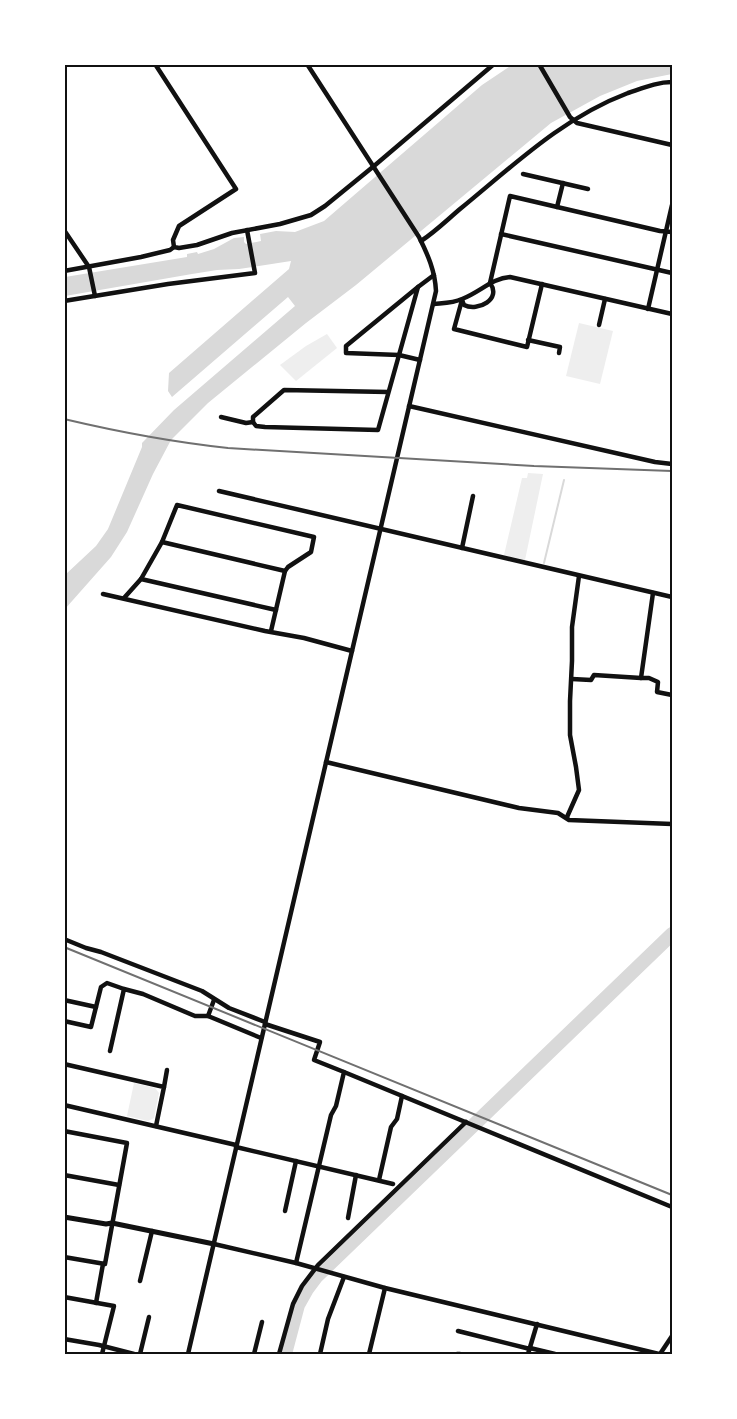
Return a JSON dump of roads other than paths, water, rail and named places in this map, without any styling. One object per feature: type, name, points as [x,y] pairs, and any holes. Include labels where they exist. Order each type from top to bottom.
[{"type":"street","points":[[155,64],[236,189],[178,226],[173,240],[174,247]]},
{"type":"street","points":[[188,1354],[436,291],[435,274],[420,239],[307,64]]},
{"type":"street","points":[[64,271],[160,253],[174,247],[197,245],[232,233],[280,224],[311,215],[374,167],[494,64]]},
{"type":"street","points":[[539,64],[577,123],[672,144]]},
{"type":"street","points":[[420,239],[572,118],[613,99],[655,84],[672,82]]},
{"type":"street","points":[[523,174],[588,189]]},
{"type":"street","points":[[557,207],[563,183]]},
{"type":"street","points":[[490,283],[510,196],[669,232]]},
{"type":"street","points":[[648,309],[669,232],[672,205]]},
{"type":"street","points":[[64,230],[89,267],[95,296]]},
{"type":"street","points":[[64,301],[255,273],[247,230]]},
{"type":"street","points":[[501,234],[672,273]]},
{"type":"street","points":[[420,360],[399,355],[346,353],[346,346],[435,274]]},
{"type":"street","points":[[434,304],[462,300],[490,283],[510,277],[672,314]]},
{"type":"street","points":[[462,300],[468,307],[484,305],[494,292],[494,287],[490,283]]},
{"type":"street","points":[[462,300],[454,330],[527,347],[542,284]]},
{"type":"street","points":[[253,422],[256,426],[265,427],[378,430],[418,287]]},
{"type":"street","points":[[599,325],[605,299]]},
{"type":"street","points":[[554,346],[556,337]]},
{"type":"street","points":[[528,340],[560,347],[559,352]]},
{"type":"street","points":[[253,422],[253,417],[284,390],[388,392]]},
{"type":"street","points":[[409,406],[672,464]]},
{"type":"street","points":[[221,417],[246,423],[253,422]]},
{"type":"street","points":[[219,491],[672,597]]},
{"type":"street","points":[[462,548],[473,496]]},
{"type":"street","points":[[124,598],[141,579],[162,542],[177,505],[314,537],[311,552],[285,571],[271,631]]},
{"type":"street","points":[[162,542],[285,571]]},
{"type":"street","points":[[567,817],[578,794],[579,785],[570,735],[570,701],[572,627],[579,576]]},
{"type":"street","points":[[141,579],[276,610]]},
{"type":"street","points":[[641,678],[653,593]]},
{"type":"street","points":[[103,594],[304,638],[352,651]]},
{"type":"street","points":[[572,679],[591,680],[594,675],[649,678],[658,682],[657,692],[672,695]]},
{"type":"street","points":[[326,762],[519,808],[558,813],[570,820],[672,824]]},
{"type":"street","points":[[64,939],[202,991],[230,1008],[320,1042],[314,1060],[672,1207]]},
{"type":"street","points":[[64,1021],[91,1027],[101,987],[107,981],[195,1016],[208,1016],[261,1038]]},
{"type":"street","points":[[110,1051],[124,989]]},
{"type":"street","points":[[64,1000],[96,1006]]},
{"type":"street","points":[[208,1016],[214,1000]]},
{"type":"street","points":[[64,1064],[164,1087]]},
{"type":"street","points":[[156,1126],[167,1070]]},
{"type":"street","points":[[296,1263],[331,1115],[336,1106],[344,1072]]},
{"type":"street","points":[[379,1180],[391,1127],[397,1119],[402,1096]]},
{"type":"street","points":[[64,1105],[393,1184]]},
{"type":"street","points":[[279,1354],[293,1304],[302,1286],[321,1261],[466,1122]]},
{"type":"street","points":[[64,1131],[127,1143],[96,1303]]},
{"type":"street","points":[[285,1211],[296,1161]]},
{"type":"street","points":[[64,1175],[119,1185]]},
{"type":"street","points":[[348,1218],[356,1175]]},
{"type":"street","points":[[64,1217],[112,1223],[214,1244],[659,1354],[672,1337]]},
{"type":"street","points":[[140,1281],[152,1231]]},
{"type":"street","points":[[64,1257],[103,1264]]},
{"type":"street","points":[[320,1354],[328,1319],[344,1277]]},
{"type":"street","points":[[369,1354],[385,1288]]},
{"type":"street","points":[[64,1297],[114,1306],[102,1354]]},
{"type":"street","points":[[140,1354],[149,1317]]},
{"type":"street","points":[[254,1354],[262,1322]]},
{"type":"street","points":[[529,1351],[537,1324]]},
{"type":"street","points":[[458,1331],[529,1351],[555,1354]]},
{"type":"street","points":[[64,1339],[134,1354]]},
{"type":"waterway","points":[[544,563],[564,480]]},
{"type":"waterway","points":[[285,1354],[298,1305],[316,1277],[672,934]]},
{"type":"railway","points":[[64,419],[146,436],[228,448],[534,466],[672,471]]},
{"type":"railway","points":[[64,947],[672,1195]]}]
